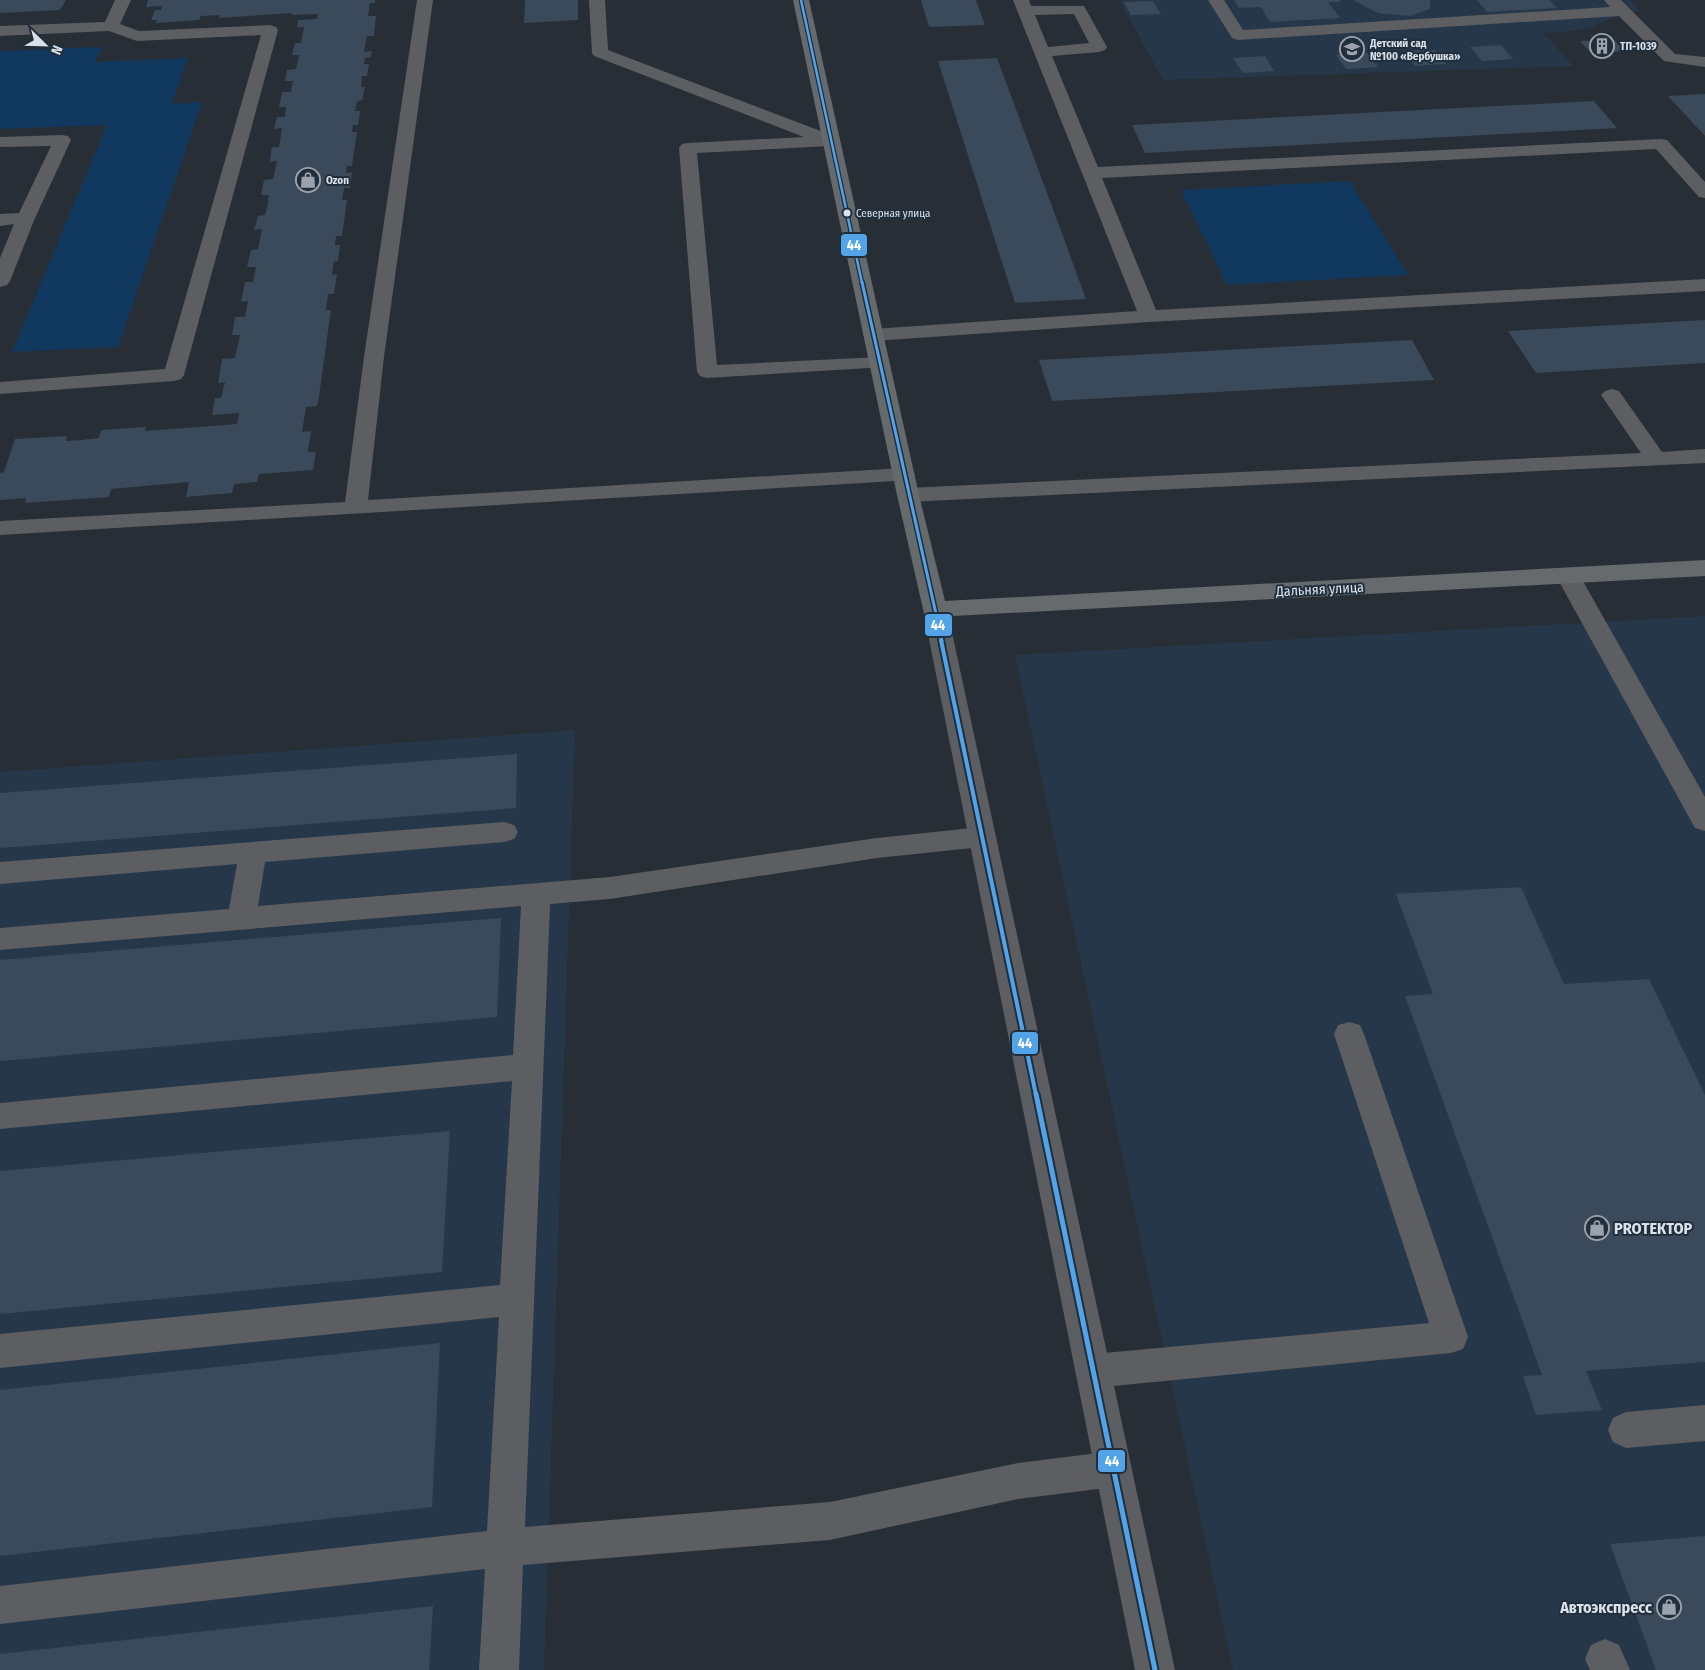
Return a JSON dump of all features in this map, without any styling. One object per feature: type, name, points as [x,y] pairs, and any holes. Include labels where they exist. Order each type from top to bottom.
[{"type":"street","points":[[111,26],[123,0]]},
{"type":"street","points":[[356,508],[374,357],[425,0]]},
{"type":"street","points":[[597,0],[600,53],[831,141]]},
{"type":"street","points":[[801,0],[879,363],[935,609],[1155,1670]]},
{"type":"street","points":[[1216,0],[1238,34],[1618,6],[1670,58],[1705,62]]},
{"type":"street","points":[[1042,52],[1100,47],[1079,9],[1024,6],[1042,52],[1091,173],[1150,316]]},
{"type":"street","points":[[0,31],[111,26],[136,36],[270,30],[174,375],[0,388]]},
{"type":"street","points":[[0,142],[62,140],[26,218],[0,281]]},
{"type":"street","points":[[831,141],[688,148],[707,372],[879,363]]},
{"type":"street","points":[[1091,173],[1662,144],[1705,193]]},
{"type":"street","points":[[0,220],[26,218]]},
{"type":"street","points":[[873,335],[1150,316],[1705,285]]},
{"type":"street","points":[[1612,396],[1656,459]]},
{"type":"street","points":[[0,528],[356,508],[906,485],[1039,490],[1705,456]]},
{"type":"street","name":"Дальняя улица","points":[[935,609],[1705,568]]},
{"type":"street","points":[[1568,576],[1705,821]]},
{"type":"street","points":[[0,873],[504,832]]},
{"type":"street","points":[[0,938],[610,888],[877,848],[982,837]]},
{"type":"street","points":[[241,919],[253,852]]},
{"type":"street","points":[[499,1670],[536,894]]},
{"type":"street","points":[[1093,1371],[1451,1338],[1349,1034]]},
{"type":"street","points":[[0,1116],[528,1067]]},
{"type":"street","points":[[0,1351],[517,1299]]},
{"type":"street","points":[[1626,1430],[1705,1423]]},
{"type":"street","points":[[0,1604],[504,1548],[830,1521],[1018,1481],[1114,1469]]},
{"type":"shaded area","name":"Детский сад №100 «Вербушка»","points":[[1119,0],[1630,0],[1640,11],[1609,19],[1592,27],[1574,31],[1544,33],[1573,66],[1163,80]]},
{"type":"shaded area","points":[[102,47],[95,62],[188,58],[172,104],[202,102],[118,347],[12,352],[107,125],[0,129],[0,51]]},
{"type":"shaded area","points":[[1350,181],[1408,275],[1227,285],[1181,190]]},
{"type":"shaded area","points":[[1705,616],[1705,1670],[1233,1670],[1015,655]]},
{"type":"shaded area","points":[[575,730],[544,1670],[0,1670],[0,772]]},
{"type":"building","points":[[0,0],[66,0],[60,10],[0,13]]},
{"type":"building","points":[[148,0],[375,0],[375,3],[370,3],[368,16],[376,16],[374,36],[367,36],[364,52],[372,51],[371,57],[365,58],[364,64],[369,64],[367,76],[362,76],[361,87],[365,87],[362,100],[357,101],[355,111],[360,111],[358,125],[353,125],[352,132],[357,132],[352,166],[347,166],[346,173],[352,172],[350,188],[344,188],[342,200],[347,200],[342,236],[336,236],[335,245],[340,245],[338,261],[334,261],[332,275],[337,274],[334,294],[328,294],[326,310],[331,310],[319,396],[317,406],[306,407],[302,432],[311,431],[308,452],[316,452],[313,470],[259,474],[257,482],[234,484],[232,493],[186,497],[189,482],[111,489],[109,497],[25,503],[26,498],[0,500],[0,473],[4,472],[15,439],[67,436],[66,441],[81,440],[99,438],[101,430],[146,427],[145,431],[237,424],[239,413],[212,415],[215,398],[221,398],[225,382],[218,383],[222,359],[235,358],[240,335],[232,335],[235,317],[245,317],[248,301],[241,302],[245,282],[253,282],[256,267],[247,267],[251,250],[258,249],[262,229],[254,230],[258,216],[265,215],[267,208],[269,195],[261,195],[264,180],[273,179],[277,161],[270,162],[271,151],[272,147],[279,147],[282,128],[274,129],[277,117],[285,117],[286,107],[279,107],[282,92],[291,92],[293,81],[285,81],[287,70],[296,69],[299,55],[292,55],[295,43],[301,43],[304,27],[297,27],[298,20],[317,19],[318,14],[291,15],[292,13],[219,18],[220,15],[201,16],[199,20],[156,23],[157,20],[151,20],[155,10],[161,10],[162,6],[146,7]]},
{"type":"building","points":[[525,0],[578,0],[578,20],[524,23]]},
{"type":"building","points":[[921,0],[976,0],[985,25],[929,27]]},
{"type":"building","points":[[1234,0],[1340,0],[1340,2],[1328,2],[1340,18],[1270,22],[1261,7],[1239,8]]},
{"type":"building","points":[[1353,0],[1430,0],[1430,9],[1410,16],[1378,13]]},
{"type":"building","points":[[1477,0],[1549,0],[1557,8],[1487,12]]},
{"type":"building","points":[[1153,1],[1161,14],[1131,15],[1124,2]]},
{"type":"building","name":"ТП-1039","points":[[1614,40],[1625,51],[1591,53],[1580,41]]},
{"type":"building","points":[[1501,45],[1513,59],[1482,61],[1470,47]]},
{"type":"building","points":[[1435,50],[1446,64],[1415,66],[1404,51]]},
{"type":"building","points":[[1367,53],[1378,67],[1346,69],[1336,55]]},
{"type":"building","points":[[1265,56],[1274,71],[1243,73],[1233,58]]},
{"type":"building","points":[[997,58],[1086,299],[1015,303],[938,61]]},
{"type":"building","points":[[1705,94],[1705,136],[1668,96]]},
{"type":"building","points":[[1594,101],[1617,128],[1145,153],[1132,125]]},
{"type":"building","points":[[1705,320],[1705,363],[1536,373],[1508,331]]},
{"type":"building","points":[[1412,340],[1434,380],[1052,401],[1039,360]]},
{"type":"building","points":[[517,754],[516,808],[0,848],[0,793]]},
{"type":"building","name":"PROТЕКТОР","points":[[1521,887],[1564,984],[1649,979],[1705,1095],[1705,1362],[1586,1371],[1602,1410],[1536,1415],[1523,1376],[1542,1375],[1405,996],[1433,994],[1396,894]]},
{"type":"building","points":[[501,918],[497,1017],[0,1061],[0,960]]},
{"type":"building","points":[[450,1131],[442,1272],[0,1314],[0,1171]]},
{"type":"building","points":[[440,1343],[432,1507],[0,1556],[0,1390]]},
{"type":"building","name":"Автоэкспресс","points":[[1705,1536],[1705,1670],[1656,1670],[1610,1544]]},
{"type":"building","points":[[433,1606],[429,1670],[0,1670],[0,1654]]},
{"type":"transit line","name":"44","points":[[801,0],[908,495],[935,609],[1155,1670]]},
{"type":"place","name":"ТП-1039","points":[[1602,46]]},
{"type":"place","name":"Детский сад №100 «Вербушка»","points":[[1352,49]]},
{"type":"place","name":"Ozon","points":[[308,180]]},
{"type":"place","name":"Северная улица","points":[[847,213]]},
{"type":"place","name":"PROТЕКТОР","points":[[1597,1228]]},
{"type":"place","name":"Автоэкспресс","points":[[1669,1607]]}]
